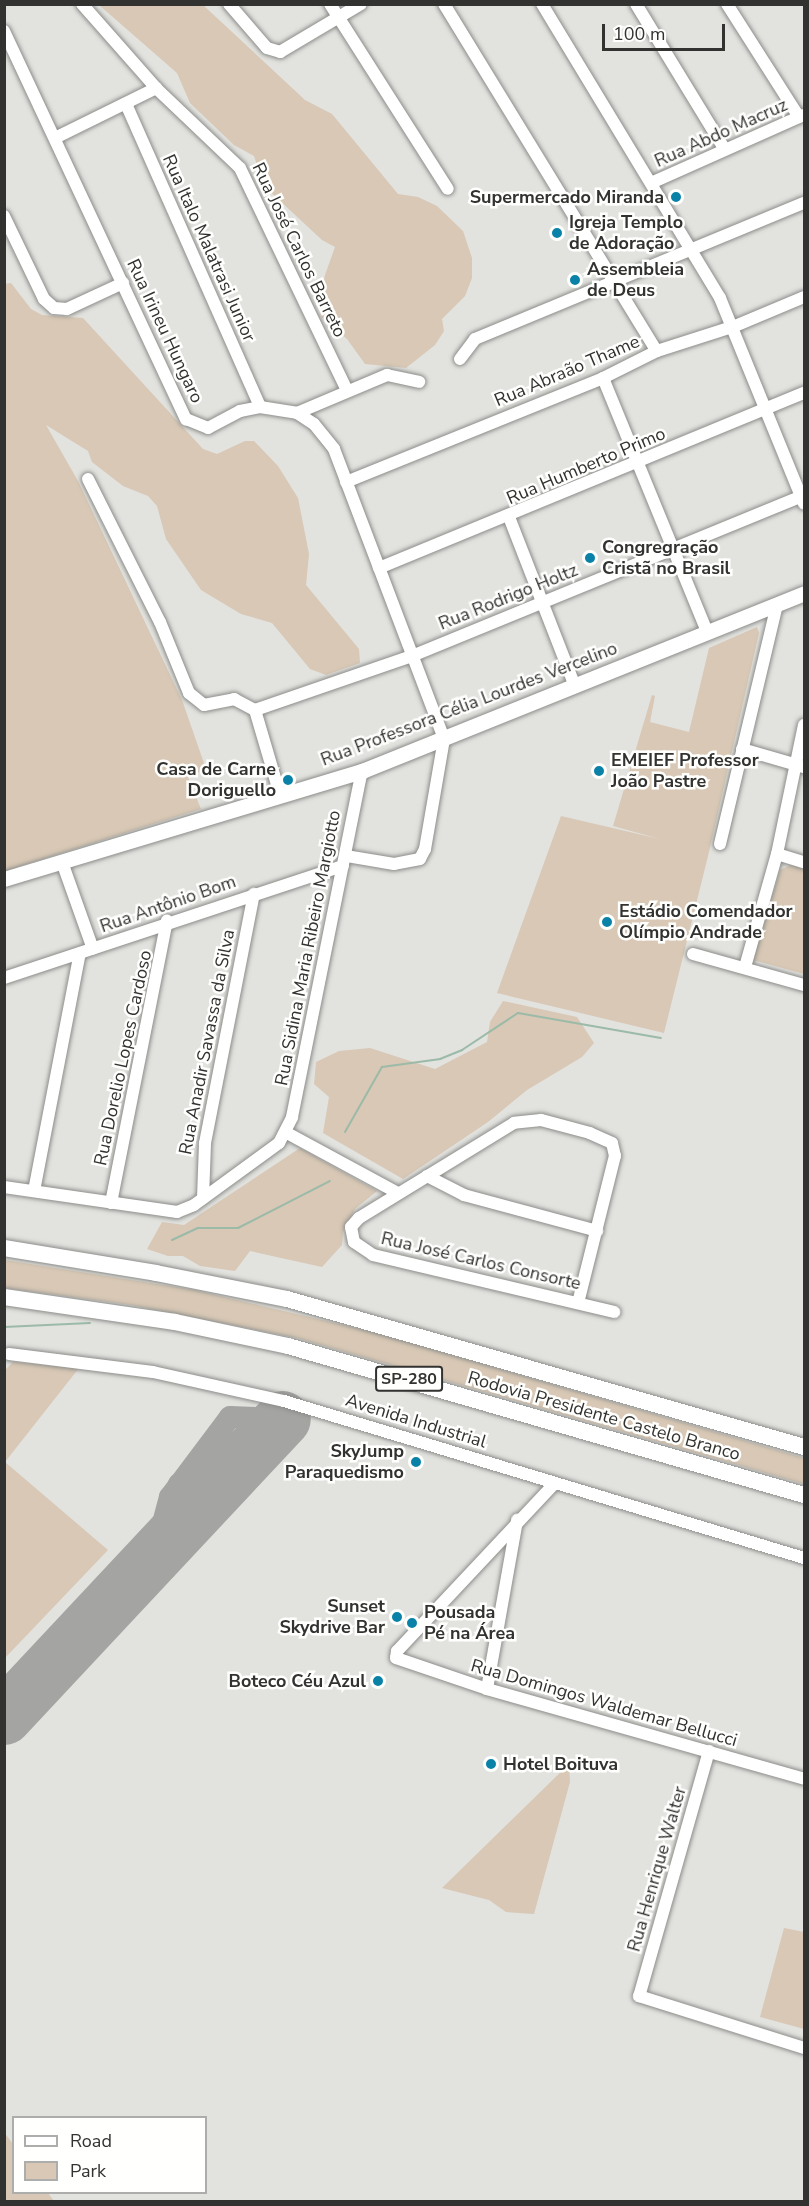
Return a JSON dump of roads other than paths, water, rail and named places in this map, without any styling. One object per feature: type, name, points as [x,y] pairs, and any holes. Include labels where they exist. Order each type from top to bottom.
[{"type":"highway","name":"Rodovia Presidente Castelo Branco","points":[[4,1248],[156,1273],[287,1299],[804,1447]]},
{"type":"highway","name":"Rodovia Presidente Castelo Branco","points":[[4,1297],[164,1320],[288,1346],[804,1495]]},
{"type":"main road","name":"Rua Professora Célia Lourdes Vercelino","points":[[4,879],[362,771],[804,593]]},
{"type":"street","name":"Rua José Carlos Barreto","points":[[82,4],[156,88],[242,172],[347,390]]},
{"type":"street","points":[[229,4],[267,48],[277,52],[341,18],[361,4]]},
{"type":"street","points":[[330,4],[448,189]]},
{"type":"street","points":[[444,4],[657,351]]},
{"type":"street","points":[[542,4],[693,250],[735,326],[803,498]]},
{"type":"street","points":[[636,4],[724,148]]},
{"type":"street","points":[[727,4],[802,116]]},
{"type":"street","name":"Rua Irineu Hungaro","points":[[4,31],[186,419],[208,428],[240,411],[260,407],[297,413]]},
{"type":"street","points":[[55,138],[156,88]]},
{"type":"street","name":"Rua Italo Malatrasi Junior","points":[[126,104],[260,407]]},
{"type":"street","name":"Rua Abdo Macruz","points":[[651,183],[724,148],[802,116]]},
{"type":"street","points":[[460,359],[475,339],[804,203]]},
{"type":"street","points":[[4,216],[44,299],[54,308],[67,309],[123,283]]},
{"type":"street","name":"Rua Abraão Thame","points":[[346,482],[603,378],[657,351],[735,326],[804,297]]},
{"type":"street","points":[[344,861],[394,864],[420,860],[425,849],[444,739],[346,482],[326,436],[297,413],[387,375],[419,382]]},
{"type":"street","points":[[603,378],[707,631]]},
{"type":"street","name":"Rua Humberto Primo","points":[[379,567],[509,517],[804,393]]},
{"type":"street","points":[[88,479],[160,622],[193,698],[210,705],[242,700],[255,710],[280,795]]},
{"type":"street","name":"Rua Rodrigo Holtz","points":[[255,710],[412,656],[803,498]]},
{"type":"street","points":[[509,517],[574,686]]},
{"type":"street","points":[[720,844],[777,605]]},
{"type":"street","points":[[745,967],[800,765],[804,725]]},
{"type":"street","points":[[742,749],[800,765]]},
{"type":"street","name":"Rua Sidina Maria Ribeiro Margiotto","points":[[287,1133],[362,771]]},
{"type":"street","points":[[777,854],[804,862]]},
{"type":"street","name":"Rua Antônio Bom","points":[[4,978],[81,953],[167,921],[254,894],[344,861]]},
{"type":"street","points":[[62,862],[93,948]]},
{"type":"street","name":"Rua Anadir Savassa da Silva","points":[[203,1198],[205,1143],[254,894]]},
{"type":"street","name":"Rua Dorelio Lopes Cardoso","points":[[111,1203],[167,921]]},
{"type":"street","points":[[34,1191],[81,953]]},
{"type":"street","points":[[693,954],[804,985]]},
{"type":"street","points":[[4,1187],[177,1212],[203,1198],[274,1148],[287,1133],[398,1193],[524,1120],[541,1120],[612,1143],[615,1156],[578,1303]]},
{"type":"street","points":[[427,1176],[464,1195],[597,1231]]},
{"type":"street","name":"Rua José Carlos Consorte","points":[[398,1193],[359,1218],[351,1232],[354,1242],[373,1255],[614,1312]]},
{"type":"street","name":"Avenida Industrial","points":[[9,1354],[153,1372],[284,1401],[804,1558]]},
{"type":"street","points":[[487,1689],[517,1520],[555,1483]]},
{"type":"street","name":"Rua Domingos Waldemar Bellucci","points":[[517,1520],[397,1651],[396,1658],[487,1689],[804,1779]]},
{"type":"street","name":"Rua Henrique Walter","points":[[709,1751],[639,1996],[804,2048]]},
{"type":"waterway","points":[[345,1132],[382,1067],[440,1059],[462,1050],[518,1013],[661,1038]]},
{"type":"waterway","points":[[172,1240],[198,1228],[238,1228],[330,1181]]},
{"type":"waterway","points":[[4,1327],[90,1323]]},
{"type":"place","name":"Supermercado Miranda","points":[[676,197]]},
{"type":"place","name":"Igreja Templo de Adoração","points":[[557,233]]},
{"type":"place","name":"Assembleia de Deus","points":[[575,280]]},
{"type":"place","name":"Congregração Cristã no Brasil","points":[[590,558]]},
{"type":"place","name":"EMEIEF Professor João Pastre","points":[[599,771]]},
{"type":"place","name":"Casa de Carne Doriguello","points":[[288,780]]},
{"type":"place","name":"Estádio Comendador Olímpio Andrade","points":[[607,922]]},
{"type":"place","name":"SkyJump Paraquedismo","points":[[416,1462]]},
{"type":"place","name":"Sunset Skydrive Bar","points":[[397,1617]]},
{"type":"place","name":"Pousada Pé na Área","points":[[412,1623]]},
{"type":"place","name":"Boteco Céu Azul","points":[[378,1681]]},
{"type":"place","name":"Hotel Boituva","points":[[491,1764]]}]
